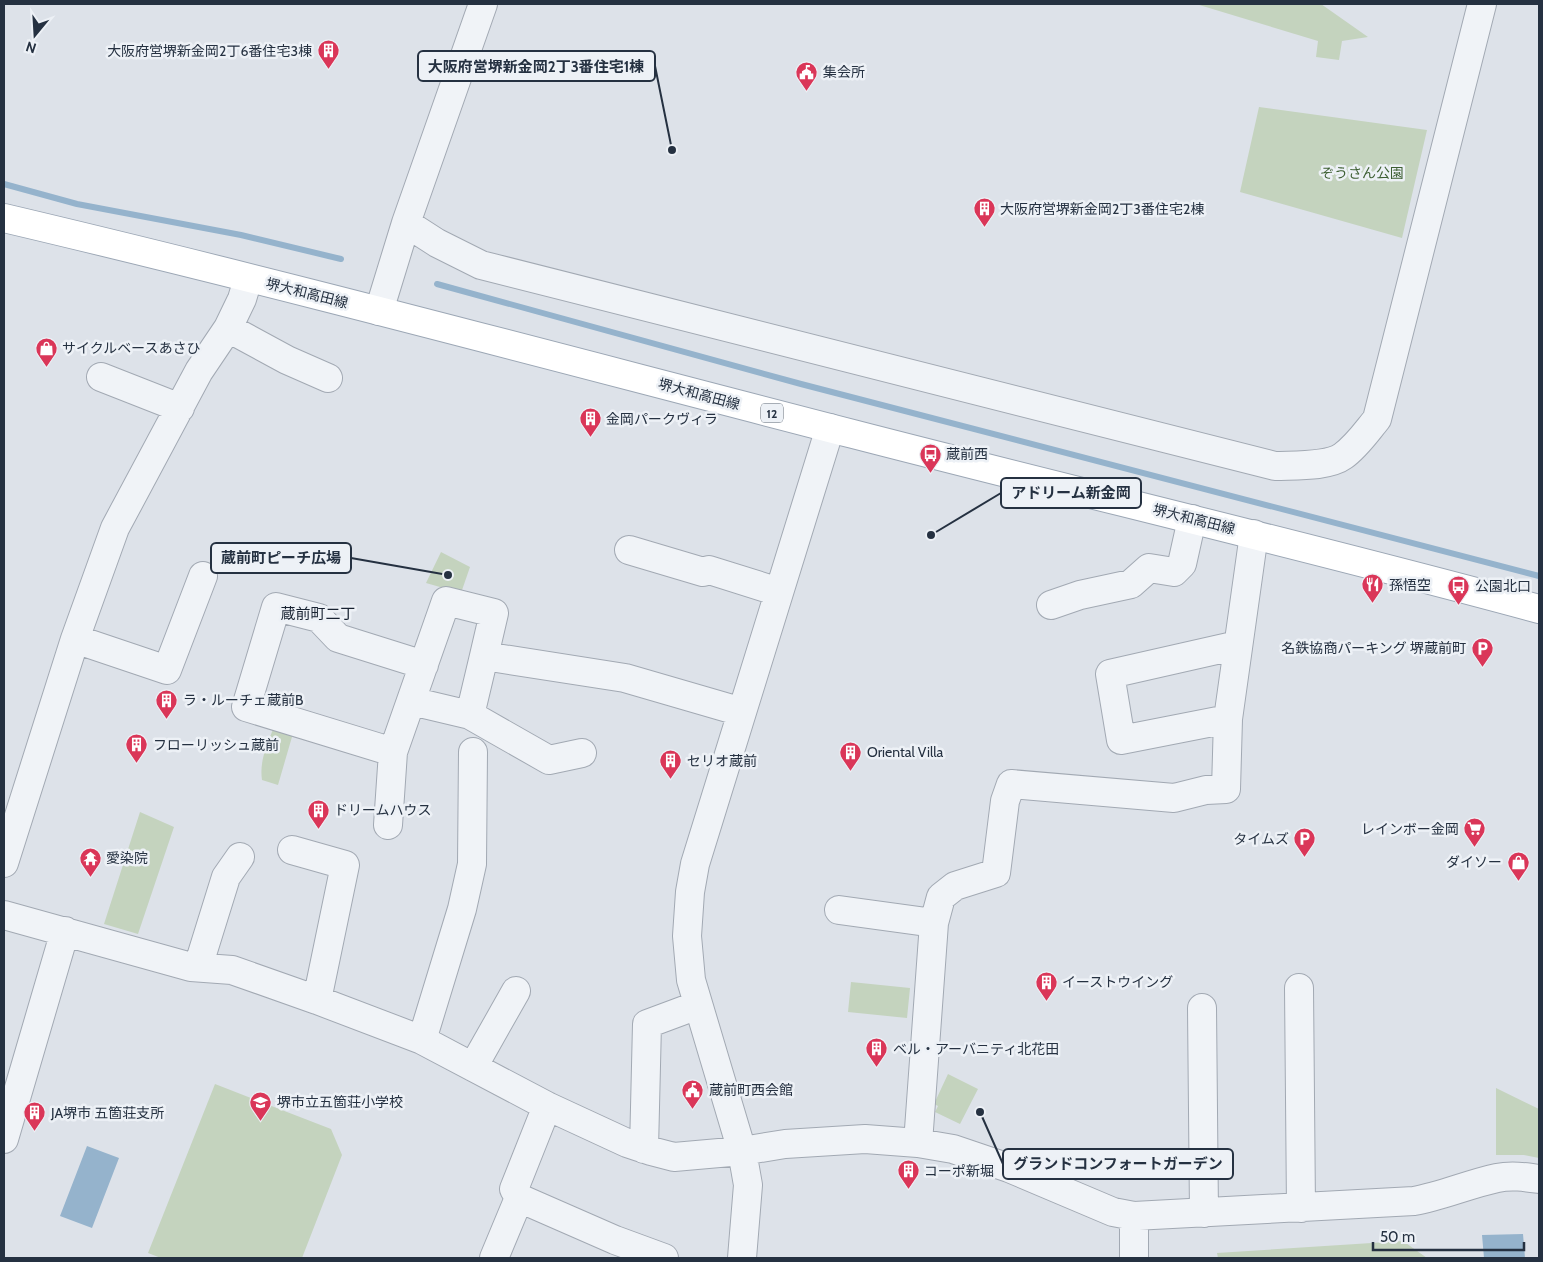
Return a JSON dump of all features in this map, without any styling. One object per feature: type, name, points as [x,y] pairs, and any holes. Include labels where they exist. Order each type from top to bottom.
[{"type":"main road","name":"堺大和高田線","points":[[4,218],[379,311],[830,428],[1254,534],[1539,609]]},
{"type":"street","points":[[379,311],[406,224],[483,4]]},
{"type":"street","points":[[406,224],[437,244],[481,265],[1275,466],[1312,465],[1341,457],[1355,446],[1377,419],[1482,4]]},
{"type":"street","points":[[4,863],[75,639],[115,528],[199,371],[228,328],[242,299],[248,279]]},
{"type":"street","points":[[228,328],[286,360],[328,378]]},
{"type":"street","points":[[101,378],[180,408]]},
{"type":"street","points":[[742,1258],[748,1185],[742,1151],[691,980],[687,936],[690,892],[695,864],[830,428]]},
{"type":"street","points":[[1051,605],[1080,595],[1131,584],[1149,568],[1174,572],[1182,564],[1192,519]]},
{"type":"street","points":[[918,1143],[934,923],[941,897],[955,886],[996,873],[1005,801],[1011,784],[1174,798],[1206,790],[1226,789],[1228,719],[1254,534]]},
{"type":"street","points":[[629,550],[703,572],[709,570],[779,592]]},
{"type":"street","points":[[75,639],[167,670],[204,576]]},
{"type":"street","points":[[388,824],[393,752],[446,601],[494,613],[470,715]]},
{"type":"street","points":[[393,752],[246,707],[276,607],[319,618],[338,638],[424,665]]},
{"type":"street","points":[[1228,719],[1121,740],[1110,674],[1238,645]]},
{"type":"street","points":[[484,656],[625,678],[742,712]]},
{"type":"street","points":[[411,701],[470,715],[549,760],[582,753]]},
{"type":"street","points":[[422,1040],[462,909],[472,864],[473,752]]},
{"type":"street","points":[[292,850],[345,865],[317,1000]]},
{"type":"street","points":[[198,967],[226,877],[240,857]]},
{"type":"street","points":[[839,910],[934,923]]},
{"type":"street","points":[[4,915],[198,967],[232,970],[317,1000],[422,1040],[547,1106],[644,1148],[674,1157],[742,1151],[785,1144],[865,1139],[918,1143],[953,1149],[1009,1168],[1114,1212],[1134,1216],[1414,1201],[1442,1196],[1498,1178],[1516,1176],[1539,1179]]},
{"type":"street","points":[[4,1139],[64,931]]},
{"type":"street","points":[[1299,988],[1301,1208]]},
{"type":"street","points":[[473,1067],[516,991]]},
{"type":"street","points":[[644,1148],[647,1024],[698,1005]]},
{"type":"street","points":[[1202,1008],[1204,1213]]},
{"type":"street","points":[[547,1106],[514,1189],[519,1198],[658,1257]]},
{"type":"street","points":[[494,1258],[519,1198]]},
{"type":"street","points":[[1134,1216],[1134,1258]]},
{"type":"green space","points":[[1196,4],[1321,4],[1368,37],[1342,41],[1339,60],[1316,57],[1318,41]]},
{"type":"green space","name":"ぞうさん公園","points":[[1259,107],[1427,130],[1402,238],[1240,192]]},
{"type":"green space","points":[[441,552],[470,567],[461,593],[426,583]]},
{"type":"green space","points":[[275,724],[294,730],[278,785],[262,780],[261,773],[265,752]]},
{"type":"green space","points":[[140,812],[174,827],[138,934],[104,924]]},
{"type":"green space","points":[[851,982],[910,988],[907,1018],[848,1012]]},
{"type":"green space","points":[[948,1074],[978,1089],[960,1124],[935,1112],[938,1106],[934,1104]]},
{"type":"green space","points":[[215,1084],[331,1129],[342,1155],[302,1258],[161,1258],[148,1253]]},
{"type":"green space","points":[[1496,1088],[1539,1109],[1539,1158],[1524,1155],[1496,1155]]},
{"type":"green space","points":[[1403,1241],[1427,1258],[1218,1258],[1217,1253]]},
{"type":"water","points":[[87,1146],[119,1158],[92,1228],[60,1216]]},
{"type":"water","points":[[1523,1234],[1525,1258],[1484,1258],[1482,1235]]},
{"type":"waterway","points":[[4,184],[77,204],[241,235],[341,259]]},
{"type":"waterway","points":[[437,284],[801,384],[1539,576]]},
{"type":"place","name":"大阪府営堺新金岡2丁6番住宅3棟","points":[[328,70]]},
{"type":"place","name":"集会所","points":[[807,91]]},
{"type":"place","name":"大阪府営堺新金岡2丁3番住宅1棟","points":[[672,150]]},
{"type":"place","name":"大阪府営堺新金岡2丁3番住宅2棟","points":[[984,228]]},
{"type":"place","name":"サイクルベースあさひ","points":[[46,367]]},
{"type":"place","name":"金岡パークヴィラ","points":[[590,438]]},
{"type":"place","name":"蔵前西","points":[[930,473]]},
{"type":"place","name":"アドリーム新金岡","points":[[931,535]]},
{"type":"place","name":"蔵前町ピーチ広場","points":[[448,575]]},
{"type":"place","name":"孫悟空","points":[[1373,604]]},
{"type":"place","name":"公園北口","points":[[1459,605]]},
{"type":"place","name":"名鉄協商パーキング 堺蔵前町","points":[[1482,667]]},
{"type":"place","name":"ラ・ルーチェ蔵前B","points":[[167,719]]},
{"type":"place","name":"フローリッシュ蔵前","points":[[137,764]]},
{"type":"place","name":"Oriental Villa","points":[[851,771]]},
{"type":"place","name":"セリオ蔵前","points":[[671,780]]},
{"type":"place","name":"ドリームハウス","points":[[318,829]]},
{"type":"place","name":"レインボー金岡","points":[[1475,848]]},
{"type":"place","name":"タイムズ","points":[[1305,858]]},
{"type":"place","name":"愛染院","points":[[90,877]]},
{"type":"place","name":"ダイソー","points":[[1518,881]]},
{"type":"place","name":"イーストウイング","points":[[1046,1001]]},
{"type":"place","name":"ベル・アーバニティ北花田","points":[[877,1068]]},
{"type":"place","name":"蔵前町西会館","points":[[693,1109]]},
{"type":"place","name":"グランドコンフォートガーデン","points":[[980,1112]]},
{"type":"place","name":"堺市立五箇荘小学校","points":[[261,1121]]},
{"type":"place","name":"JA堺市 五箇荘支所","points":[[35,1132]]},
{"type":"place","name":"コーポ新堀","points":[[908,1190]]},
{"type":"district","name":"蔵前町二丁","points":[[318,614]]}]
